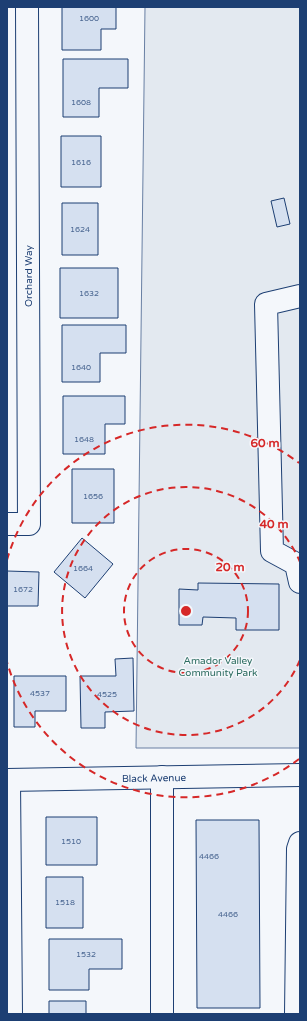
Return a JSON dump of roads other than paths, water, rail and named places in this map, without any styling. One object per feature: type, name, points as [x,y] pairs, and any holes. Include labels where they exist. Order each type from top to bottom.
[{"type":"street","name":"Orchard Way","points":[[7,524],[29,524],[27,7]]},
{"type":"street","points":[[300,296],[266,304],[272,551],[296,564],[300,582]]},
{"type":"street","name":"Black Avenue","points":[[8,780],[300,775]]},
{"type":"street","points":[[162,777],[162,1014]]},
{"type":"street","points":[[8,780],[11,1014]]},
{"type":"street","points":[[296,1014],[298,849],[300,843]]},
{"type":"park label","name":"Amador Valley Community Park","points":[[218,666]]}]
